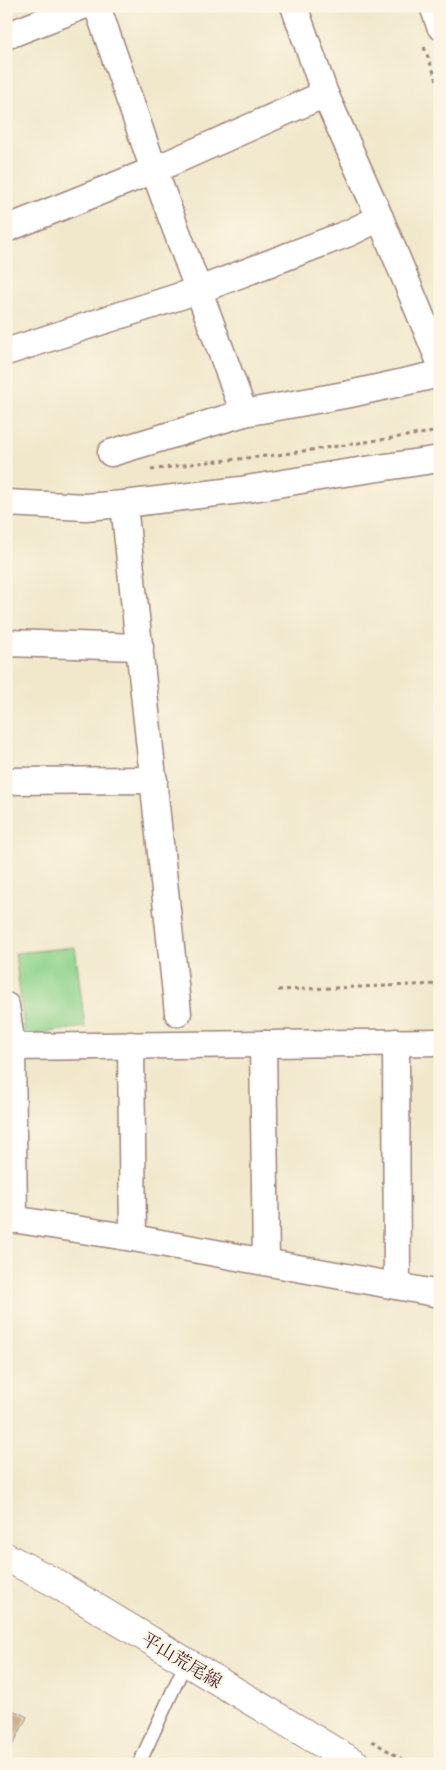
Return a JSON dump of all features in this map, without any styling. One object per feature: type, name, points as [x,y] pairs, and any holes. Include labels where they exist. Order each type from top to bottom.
[{"type":"main road","name":"平山荒尾線","points":[[6,1557],[50,1580],[356,1764]]},
{"type":"street","points":[[6,36],[83,6]]},
{"type":"street","points":[[97,6],[154,170],[244,413]]},
{"type":"street","points":[[294,6],[325,94],[380,218],[440,362]]},
{"type":"street","points":[[432,6],[440,26]]},
{"type":"street","points":[[6,229],[154,170],[325,94]]},
{"type":"street","points":[[6,352],[199,290],[349,233],[380,218]]},
{"type":"street","points":[[111,453],[244,413],[350,394],[440,374]]},
{"type":"street","points":[[6,503],[85,507],[124,504],[241,490],[440,459]]},
{"type":"street","points":[[124,504],[178,1013]]},
{"type":"street","points":[[6,643],[140,648]]},
{"type":"street","points":[[6,781],[154,780]]},
{"type":"street","points":[[6,1006],[12,1047],[10,1219],[133,1238],[440,1294]]},
{"type":"street","points":[[396,1042],[397,1286]]},
{"type":"street","points":[[12,1047],[440,1042]]},
{"type":"street","points":[[263,1044],[266,1262]]},
{"type":"street","points":[[131,1045],[133,1238]]},
{"type":"lane","points":[[139,1764],[186,1662]]},
{"type":"path","points":[[143,471],[440,431]]},
{"type":"path","points":[[278,990],[440,984]]},
{"type":"green space","points":[[75,947],[85,1027],[25,1035],[15,953]]},
{"type":"building","points":[[6,1707],[27,1717],[6,1758]]}]
